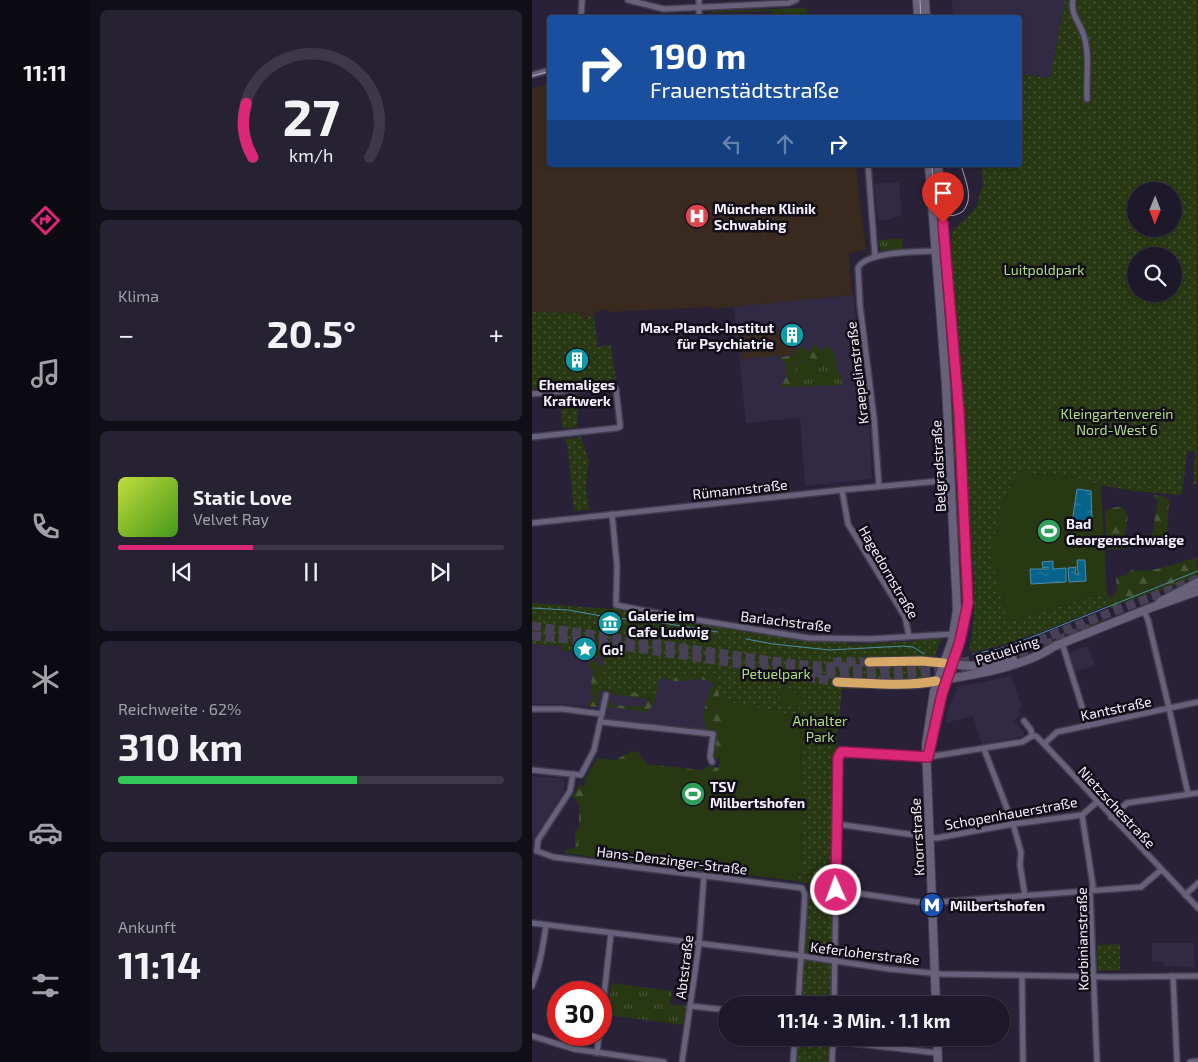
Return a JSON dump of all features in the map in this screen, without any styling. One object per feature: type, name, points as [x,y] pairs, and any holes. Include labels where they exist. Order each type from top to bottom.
[{"type":"highway","points":[[869,662],[922,661],[948,664]]},
{"type":"highway","points":[[837,682],[894,684],[936,681]]},
{"type":"main road","points":[[917,0],[918,15]]},
{"type":"main road","points":[[925,0],[926,15]]},
{"type":"main road","name":"Belgradstraße","points":[[929,167],[946,391],[957,600],[947,679]]},
{"type":"main road","name":"Belgradstraße","points":[[936,681],[948,664],[960,641],[968,598],[958,403],[938,167]]},
{"type":"main road","points":[[935,248],[944,236]]},
{"type":"main road","name":"Petuelring","points":[[1147,610],[1198,582]]},
{"type":"main road","name":"Petuelring","points":[[948,664],[966,666],[1009,660],[1059,644],[1198,591]]},
{"type":"main road","points":[[957,600],[965,601],[968,598]]},
{"type":"main road","points":[[957,610],[964,608],[967,611]]},
{"type":"main road","name":"Petuelring","points":[[936,681],[1004,667],[1047,651],[1059,644]]},
{"type":"main road","name":"Knorrstraße","points":[[928,757],[938,709],[947,679]]},
{"type":"main road","name":"Knorrstraße","points":[[936,681],[926,745],[928,757],[929,838],[936,996]]},
{"type":"main road","points":[[938,1046],[938,1062]]},
{"type":"street","points":[[581,15],[582,0]]},
{"type":"street","points":[[628,0],[664,9],[789,3],[796,0]]},
{"type":"street","points":[[699,0],[700,15]]},
{"type":"street","points":[[1072,0],[1074,15],[1085,38],[1087,98]]},
{"type":"street","points":[[532,74],[547,71]]},
{"type":"street","points":[[868,167],[876,256],[935,248]]},
{"type":"street","name":"Kraepelinstraße","points":[[876,256],[865,260],[858,268],[874,410],[879,486]]},
{"type":"street","points":[[532,394],[612,386],[616,389],[620,427],[532,437]]},
{"type":"street","name":"Rümannstraße","points":[[532,523],[951,480]]},
{"type":"street","name":"Hagedornstraße","points":[[842,490],[848,524],[905,617],[909,636]]},
{"type":"street","name":"Barlachstraße","points":[[612,514],[617,566],[616,604],[672,616],[809,638],[870,638],[954,634]]},
{"type":"street","points":[[1147,610],[1188,794]]},
{"type":"street","points":[[1059,644],[1088,726]]},
{"type":"street","points":[[532,770],[581,775],[594,750],[606,695]]},
{"type":"street","name":"Kantstraße","points":[[1044,744],[1057,732],[1198,702]]},
{"type":"street","points":[[532,709],[602,714]]},
{"type":"street","name":"Nietzschestraße","points":[[1024,721],[1031,730],[1032,736],[1036,736],[1044,744],[1198,908]]},
{"type":"street","points":[[601,722],[713,734],[710,757],[712,762]]},
{"type":"street","points":[[834,996],[836,824],[838,758],[841,752],[928,757],[1022,742],[1032,736]]},
{"type":"street","points":[[984,749],[1013,824],[1021,852],[1020,865],[1025,896]]},
{"type":"street","points":[[535,852],[537,843],[570,791],[573,774]]},
{"type":"street","points":[[1111,817],[1127,803],[1198,793]]},
{"type":"street","name":"Schopenhauerstraße","points":[[836,824],[937,838],[1013,824],[1082,815],[1097,802]]},
{"type":"street","name":"Korbinianstraße","points":[[1082,815],[1093,886],[1090,891],[1097,1062]]},
{"type":"street","name":"Hans-Denzinger-Straße","points":[[535,852],[552,858],[795,886],[804,890],[805,894],[802,956]]},
{"type":"street","points":[[836,890],[933,903],[1141,887],[1161,870]]},
{"type":"street","name":"Abtstraße","points":[[682,1062],[699,944],[704,875]]},
{"type":"street","points":[[1186,896],[1198,883]]},
{"type":"street","name":"Keferloherstraße","points":[[532,923],[935,974],[1198,976]]},
{"type":"street","points":[[532,986],[539,965],[546,925]]},
{"type":"street","points":[[606,981],[611,934]]},
{"type":"street","points":[[799,996],[802,956]]},
{"type":"street","points":[[1022,975],[1023,1062]]},
{"type":"street","points":[[1173,976],[1177,1062]]},
{"type":"street","points":[[690,1006],[718,1009]]},
{"type":"street","points":[[532,1036],[574,1049],[664,1062]]},
{"type":"street","points":[[597,1053],[598,1046]]},
{"type":"street","points":[[792,1062],[794,1046]]},
{"type":"street","points":[[832,1062],[833,1046]]},
{"type":"street","points":[[879,1046],[938,1053]]},
{"type":"street","points":[[1190,1062],[1198,1061]]},
{"type":"shaded area","points":[[952,0],[1065,0],[1050,78],[1022,74],[1022,15],[953,15]]},
{"type":"shaded area","name":"München Klinik Schwabing","points":[[547,84],[547,167],[856,167],[866,250],[849,253],[852,295],[713,309],[711,307],[610,312],[607,309],[594,313],[594,316],[588,316],[588,319],[578,316],[578,313],[532,312],[532,88]]},
{"type":"shaded area","points":[[899,182],[902,215],[886,221],[878,220],[874,184]]},
{"type":"shaded area","name":"Max-Planck-Institut für Psychiatrie","points":[[853,295],[869,416],[872,479],[805,486],[800,418],[746,423],[734,306]]},
{"type":"shaded area","points":[[793,329],[796,354],[742,359],[739,334]]},
{"type":"shaded area","points":[[532,644],[562,646],[562,651],[604,657],[598,690],[656,695],[659,679],[718,673],[723,735],[601,720],[599,708],[561,704],[532,704]]},
{"type":"shaded area","points":[[1088,646],[1095,666],[1075,671],[1069,655],[1071,652]]},
{"type":"shaded area","points":[[1011,675],[1022,707],[1019,710],[1020,714],[1014,721],[1024,732],[1023,736],[982,745],[973,716],[946,723],[947,712],[958,686],[985,682]]},
{"type":"shaded area","points":[[532,776],[561,778],[565,783],[563,793],[532,841]]},
{"type":"shaded area","points":[[1152,943],[1194,943],[1194,967],[1165,966],[1164,962],[1152,962]]},
{"type":"green space","name":"Luitpoldpark","points":[[1065,0],[1197,0],[1197,484],[1193,484],[1195,452],[1187,451],[1182,495],[1134,491],[1077,478],[1018,471],[1008,622],[1107,592],[1111,604],[1025,637],[972,652],[969,650],[974,619],[974,586],[951,248],[952,232],[976,208],[983,185],[981,167],[1022,167],[1022,74],[1050,78]]},
{"type":"green space","points":[[807,9],[806,15],[783,13],[781,15],[772,15],[771,11],[713,13],[712,15],[707,15],[713,11]]},
{"type":"green space","points":[[902,238],[903,250],[881,252],[879,240]]},
{"type":"green space","points":[[532,312],[578,313],[578,316],[584,316],[584,319],[588,319],[588,316],[594,316],[598,347],[611,345],[616,379],[532,389]]},
{"type":"green space","points":[[943,316],[948,316],[959,460],[954,478],[947,346]]},
{"type":"green space","points":[[812,343],[822,349],[823,353],[821,354],[823,356],[824,348],[827,346],[832,350],[836,357],[837,366],[830,365],[829,358],[818,364],[809,357],[808,360],[800,360],[796,363],[797,379],[792,379],[790,387],[781,387],[787,372],[785,364],[780,357],[796,355],[796,351],[802,346],[809,352],[812,349]]},
{"type":"green space","points":[[809,356],[814,359],[829,358],[830,365],[837,366],[843,385],[790,387],[792,379],[797,379],[796,367],[798,361],[808,360]]},
{"type":"green space","points":[[579,394],[577,427],[562,428],[560,397]]},
{"type":"green space","points":[[581,437],[589,461],[586,487],[589,510],[574,511],[568,450],[565,439]]},
{"type":"green space","name":"Bad Georgenschwaige","points":[[1018,471],[1077,478],[1101,485],[1107,592],[1008,622],[990,555],[1001,507]]},
{"type":"green space","points":[[954,491],[960,491],[965,598],[963,600],[959,598]]},
{"type":"green space","points":[[1154,495],[1169,500],[1167,531],[1158,545],[1142,548],[1141,545],[1151,541],[1158,501]]},
{"type":"green space","points":[[1121,506],[1128,515],[1125,535],[1132,544],[1131,548],[1107,550],[1105,510]]},
{"type":"green space","points":[[1197,558],[1197,575],[1168,589],[1150,593],[1111,608],[1106,605],[1108,600],[1117,591],[1116,577],[1127,575],[1131,570],[1156,569]]},
{"type":"green space","name":"Petuelpark","points":[[532,603],[610,609],[621,608],[765,634],[851,641],[847,645],[917,641],[918,638],[942,637],[923,688],[842,689],[835,761],[832,827],[831,996],[799,996],[809,886],[808,883],[797,881],[797,873],[800,874],[804,797],[801,758],[803,718],[725,701],[719,697],[718,673],[659,679],[656,695],[598,690],[604,657],[588,655],[588,652],[562,651],[561,646],[532,644]]},
{"type":"green space","points":[[1106,618],[1104,621],[1019,655],[995,661],[965,664],[967,660],[984,660],[1020,653]]},
{"type":"green space","points":[[589,660],[598,661],[598,665],[604,666],[597,707],[586,706],[594,697],[590,694],[593,670],[589,669]]},
{"type":"green space","points":[[719,669],[804,718],[716,759],[714,756],[717,737],[715,734],[678,728],[678,726],[705,729],[705,709],[713,683],[698,679],[672,681],[659,678],[656,697],[650,709],[646,712],[612,707],[608,710],[609,700],[612,701],[612,705],[646,707],[647,699],[610,694],[612,690],[657,677]]},
{"type":"green space","points":[[781,690],[804,694],[802,708],[779,704]]},
{"type":"green space","name":"TSV Milbertshofen","points":[[725,701],[803,718],[801,758],[804,797],[801,874],[797,874],[797,881],[577,855],[585,781],[597,759],[718,773]]},
{"type":"green space","points":[[632,751],[638,752],[647,764],[701,770],[708,766],[720,768],[718,781],[587,783],[584,781],[597,758],[615,760]]},
{"type":"green space","points":[[580,784],[639,847],[630,862],[565,853],[567,849],[575,848],[575,832],[579,829],[579,803],[572,796]]},
{"type":"green space","points":[[1120,944],[1120,970],[1098,971],[1097,945]]},
{"type":"green space","points":[[612,983],[672,991],[670,1004],[686,1006],[684,1025],[612,1016]]},
{"type":"green space","points":[[796,1046],[830,1046],[829,1062],[795,1062]]},
{"type":"water","points":[[1077,489],[1091,491],[1092,522],[1072,523]]},
{"type":"water","points":[[1077,560],[1085,560],[1086,581],[1069,582],[1068,568],[1076,567],[1075,574],[1078,574]]},
{"type":"water","points":[[1053,561],[1053,569],[1066,568],[1066,582],[1031,584],[1030,569],[1048,569],[1048,567],[1043,568],[1042,562]]},
{"type":"waterway","points":[[973,654],[999,649],[1027,639],[1198,571]]},
{"type":"waterway","points":[[532,608],[568,610],[718,632]]},
{"type":"waterway","points":[[746,639],[830,650],[903,646],[913,647],[924,654]]},
{"type":"tunnel","points":[[532,626],[793,664],[862,669],[922,668],[968,661],[1008,652],[1198,579]]},
{"type":"tunnel","points":[[1006,659],[1090,628]]},
{"type":"tunnel","points":[[532,636],[587,641],[807,672],[861,675],[917,674],[972,667]]},
{"type":"tunnel","points":[[833,662],[869,662]]},
{"type":"tunnel","points":[[806,677],[837,682]]},
{"type":"tram line","points":[[920,0],[921,15]]},
{"type":"tram line","points":[[532,76],[547,72]]},
{"type":"tram line","points":[[932,167],[934,192],[939,209],[945,214],[952,216],[962,212],[968,201],[968,189],[962,167]]},
{"type":"place","name":"München Klinik Schwabing","points":[[697,216]]},
{"type":"place","name":"Max-Planck-Institut für Psychiatrie","points":[[792,335]]},
{"type":"place","name":"Ehemaliges Kraftwerk","points":[[577,360]]},
{"type":"place","name":"Bad Georgenschwaige","points":[[1049,531]]},
{"type":"place","name":"Galerie im Cafe Ludwig","points":[[610,623]]},
{"type":"place","name":"Go!","points":[[585,649]]},
{"type":"place","name":"TSV Milbertshofen","points":[[693,794]]},
{"type":"place","name":"Milbertshofen","points":[[932,905]]},
{"type":"route","points":[[836,890],[838,758],[841,752],[928,757],[942,694],[958,650],[967,611],[968,578],[959,412],[943,223]]},
{"type":"park label","name":"Kleingartenverein Nord-West 6","points":[[1117,422]]},
{"type":"park label","name":"Anhalter Park","points":[[820,728]]}]
